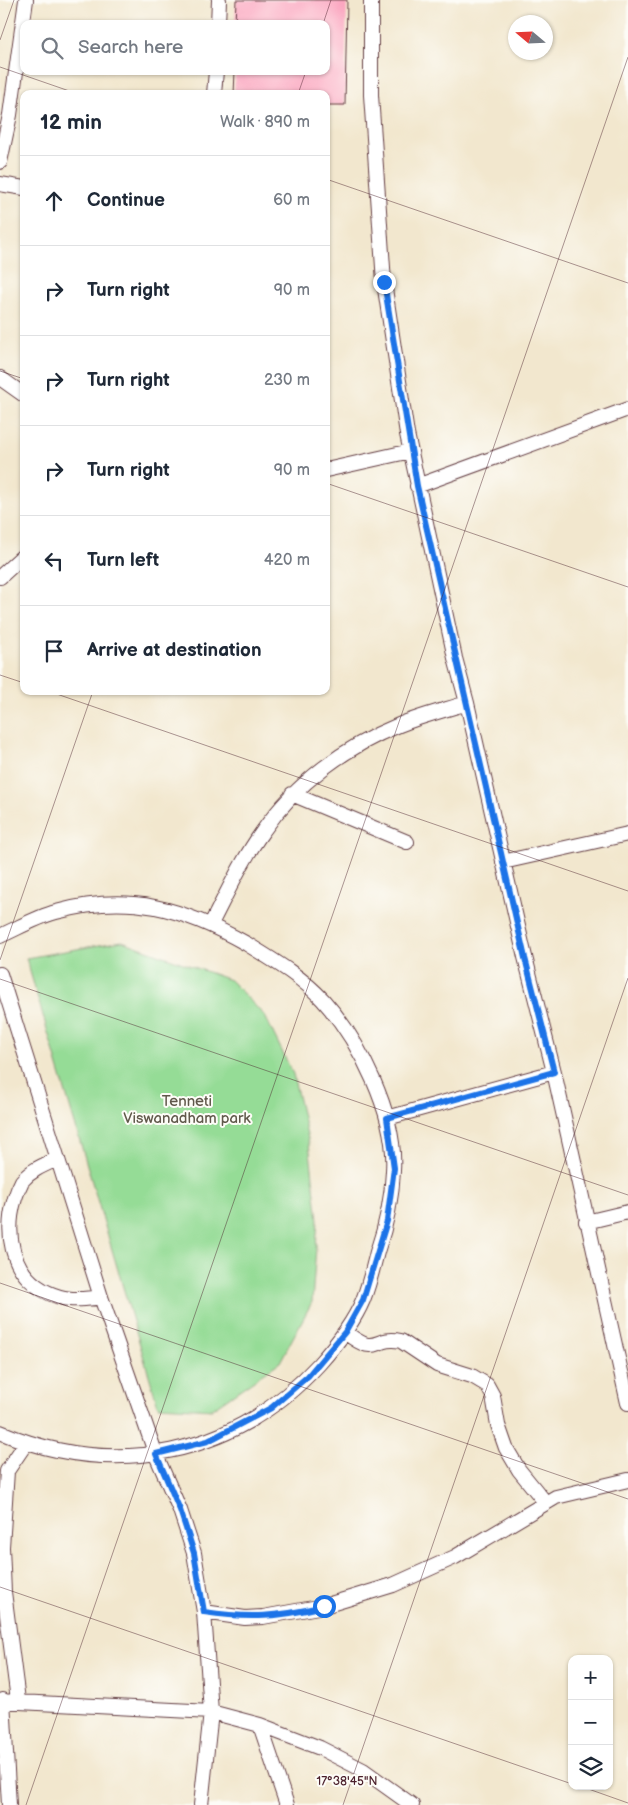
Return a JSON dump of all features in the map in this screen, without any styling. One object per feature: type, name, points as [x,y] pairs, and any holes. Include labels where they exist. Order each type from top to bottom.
[{"type":"street","points":[[23,20],[26,0]]},
{"type":"street","points":[[218,0],[218,20]]},
{"type":"street","points":[[370,0],[371,95],[384,282],[417,486],[455,658],[554,1072],[628,1403]]},
{"type":"street","points":[[0,162],[20,42]]},
{"type":"street","points":[[214,90],[216,75]]},
{"type":"street","points":[[0,184],[20,187]]},
{"type":"street","points":[[0,378],[20,392]]},
{"type":"street","points":[[417,486],[628,409]]},
{"type":"street","points":[[330,469],[411,451]]},
{"type":"street","points":[[0,577],[20,559]]},
{"type":"street","points":[[211,924],[262,832],[292,794],[327,764],[364,741],[399,725],[467,703]]},
{"type":"street","points":[[292,794],[407,842]]},
{"type":"street","points":[[503,862],[628,834]]},
{"type":"street","points":[[0,936],[55,912],[106,903],[168,908],[211,924],[277,962],[322,1000],[363,1056],[387,1118],[394,1168],[387,1221],[363,1300],[345,1332],[308,1376],[271,1408],[208,1441],[156,1454],[92,1456],[26,1443],[0,1432]]},
{"type":"street","points":[[0,974],[101,1297],[156,1454],[180,1510],[194,1553],[204,1612],[211,1712],[201,1805]]},
{"type":"street","points":[[387,1118],[554,1072]]},
{"type":"street","points":[[57,1159],[36,1168],[22,1180],[12,1194],[4,1212],[5,1250],[19,1273],[29,1283],[42,1291],[61,1298],[79,1300],[101,1297]]},
{"type":"street","points":[[586,1222],[628,1212]]},
{"type":"street","points":[[345,1332],[360,1344],[367,1346],[395,1340],[401,1341],[437,1365],[472,1376],[486,1385],[493,1396],[498,1425],[506,1448],[519,1470],[545,1502]]},
{"type":"street","points":[[18,1700],[4,1592],[2,1547],[7,1471],[26,1443]]},
{"type":"street","points":[[204,1612],[245,1618],[296,1613],[393,1585],[467,1550],[545,1502],[571,1492],[628,1480]]},
{"type":"street","points":[[10,1805],[2,1700],[211,1712],[260,1725],[320,1748],[363,1770],[412,1805]]},
{"type":"street","points":[[260,1725],[287,1805]]},
{"type":"green space","name":"Tenneti Viswanadham park","points":[[122,941],[230,980],[265,1016],[293,1074],[309,1143],[318,1220],[312,1302],[280,1362],[212,1409],[158,1406],[26,958]]},
{"type":"building","points":[[236,0],[347,0],[345,105],[330,105],[330,90],[234,90],[235,75],[330,75],[330,20],[235,20]]},
{"type":"route","points":[[324,1606],[296,1613],[245,1618],[204,1612],[194,1553],[180,1510],[156,1454],[208,1441],[271,1408],[308,1376],[345,1332],[363,1300],[387,1221],[394,1168],[387,1118],[554,1072],[525,958],[417,486],[407,434],[384,282]]}]
